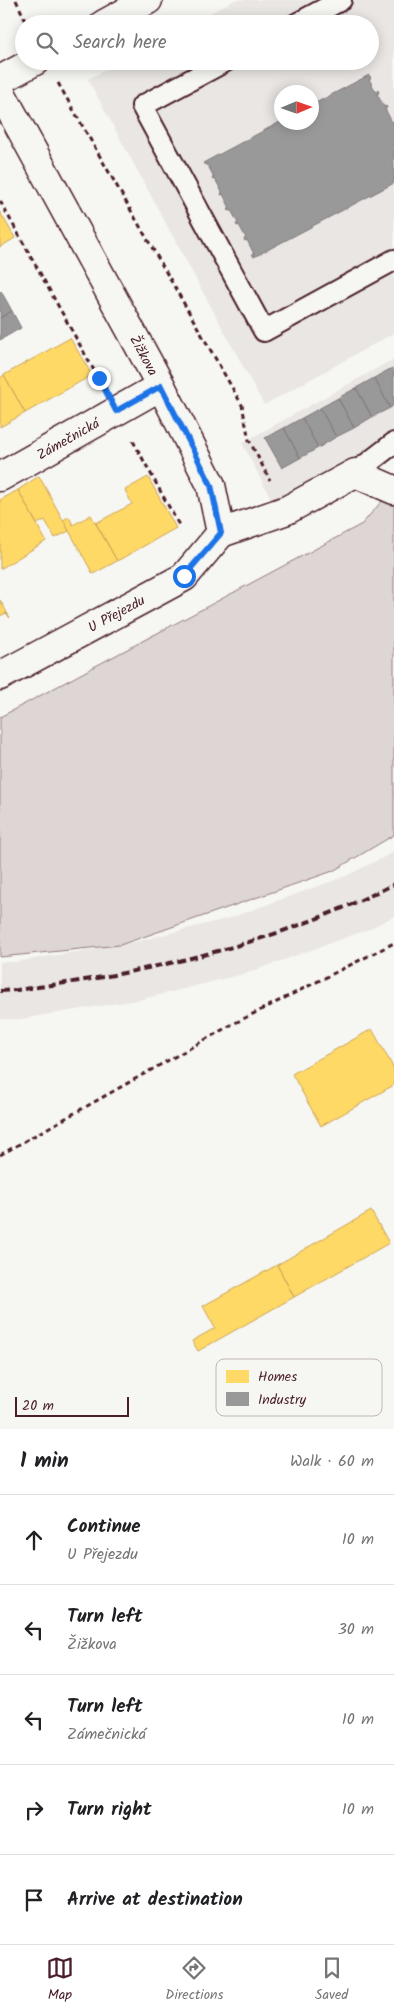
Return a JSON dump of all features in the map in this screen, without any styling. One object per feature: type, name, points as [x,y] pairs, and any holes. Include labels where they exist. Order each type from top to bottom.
[{"type":"street","points":[[120,15],[148,0]]},
{"type":"street","points":[[0,80],[45,70]]},
{"type":"street","name":"Žižkova","points":[[0,91],[161,386],[211,485],[221,533]]},
{"type":"street","name":"Zámečnická","points":[[0,477],[161,386]]},
{"type":"street","points":[[221,533],[287,510],[356,473],[394,490]]},
{"type":"street","name":"U Přejezdu","points":[[0,676],[184,576],[221,533]]},
{"type":"lane","points":[[313,15],[341,0]]},
{"type":"lane","points":[[209,70],[142,106],[264,331],[394,260]]},
{"type":"lane","points":[[356,473],[394,443]]},
{"type":"path","points":[[16,0],[23,15]]},
{"type":"path","points":[[45,70],[242,405],[249,440],[287,510]]},
{"type":"path","points":[[0,201],[182,530]]},
{"type":"path","points":[[0,1155],[231,1026],[394,942]]},
{"type":"shaded area","points":[[235,0],[394,0],[394,333],[264,405],[88,79],[104,70],[379,70],[379,15],[207,15]]},
{"type":"shaded area","points":[[394,359],[394,441],[276,508],[242,443]]},
{"type":"shaded area","points":[[394,487],[394,835],[333,871],[120,945],[0,957],[0,717],[362,524]]},
{"type":"shaded area","points":[[394,852],[394,916],[369,929],[247,973],[143,999],[20,1019],[0,1019],[0,962],[15,962],[131,943],[230,918],[346,876]]},
{"type":"building: Homes","points":[[0,212],[15,238],[0,247]]},
{"type":"building: Homes","points":[[70,338],[92,375],[25,413],[4,375]]},
{"type":"building: Homes","points":[[4,375],[25,413],[0,427],[0,378]]},
{"type":"building: Homes","points":[[39,476],[69,531],[55,538],[45,520],[37,524],[18,490]]},
{"type":"building: Homes","points":[[148,477],[176,528],[117,561],[96,523],[132,504],[125,490]]},
{"type":"building: Homes","points":[[18,490],[46,541],[0,569],[0,500]]},
{"type":"building: Homes","points":[[91,515],[117,561],[93,574],[63,520],[69,517],[73,525]]},
{"type":"building: Homes","points":[[0,600],[10,618],[6,613],[0,616]]},
{"type":"building: Homes","points":[[372,1029],[394,1069],[394,1085],[321,1126],[292,1074]]},
{"type":"building: Homes","points":[[371,1211],[389,1243],[294,1297],[277,1265]]},
{"type":"building: Homes","points":[[277,1265],[294,1297],[198,1351],[192,1341],[215,1328],[203,1306]]},
{"type":"building: Industry","points":[[369,75],[371,78],[369,79],[376,92],[378,90],[379,93],[377,94],[384,107],[386,106],[387,108],[385,109],[392,122],[394,121],[394,183],[254,257],[239,225],[237,226],[236,224],[238,223],[231,210],[229,211],[228,208],[230,208],[223,194],[221,195],[222,192],[215,179],[213,180],[212,178],[214,177],[207,164],[203,163],[274,125],[274,130],[319,130],[319,101]]},
{"type":"building: Industry","points":[[0,292],[12,311],[0,318]]},
{"type":"building: Industry","points":[[12,311],[21,328],[0,340],[0,318]]},
{"type":"building: Industry","points":[[392,368],[394,372],[394,405],[390,408],[374,378]]},
{"type":"building: Industry","points":[[374,378],[390,408],[372,417],[356,388]]},
{"type":"building: Industry","points":[[356,388],[372,417],[354,428],[338,398]]},
{"type":"building: Industry","points":[[338,398],[354,428],[336,437],[320,408]]},
{"type":"building: Industry","points":[[320,408],[336,437],[318,448],[302,418]]},
{"type":"building: Industry","points":[[302,418],[318,448],[300,458],[284,428]]},
{"type":"building: Industry","points":[[284,428],[300,458],[282,468],[265,438]]},
{"type":"railway","points":[[0,991],[108,976],[204,955],[269,936],[333,912],[394,884]]},
{"type":"route","points":[[99,378],[116,411],[161,386],[211,485],[221,533],[184,576]]}]
